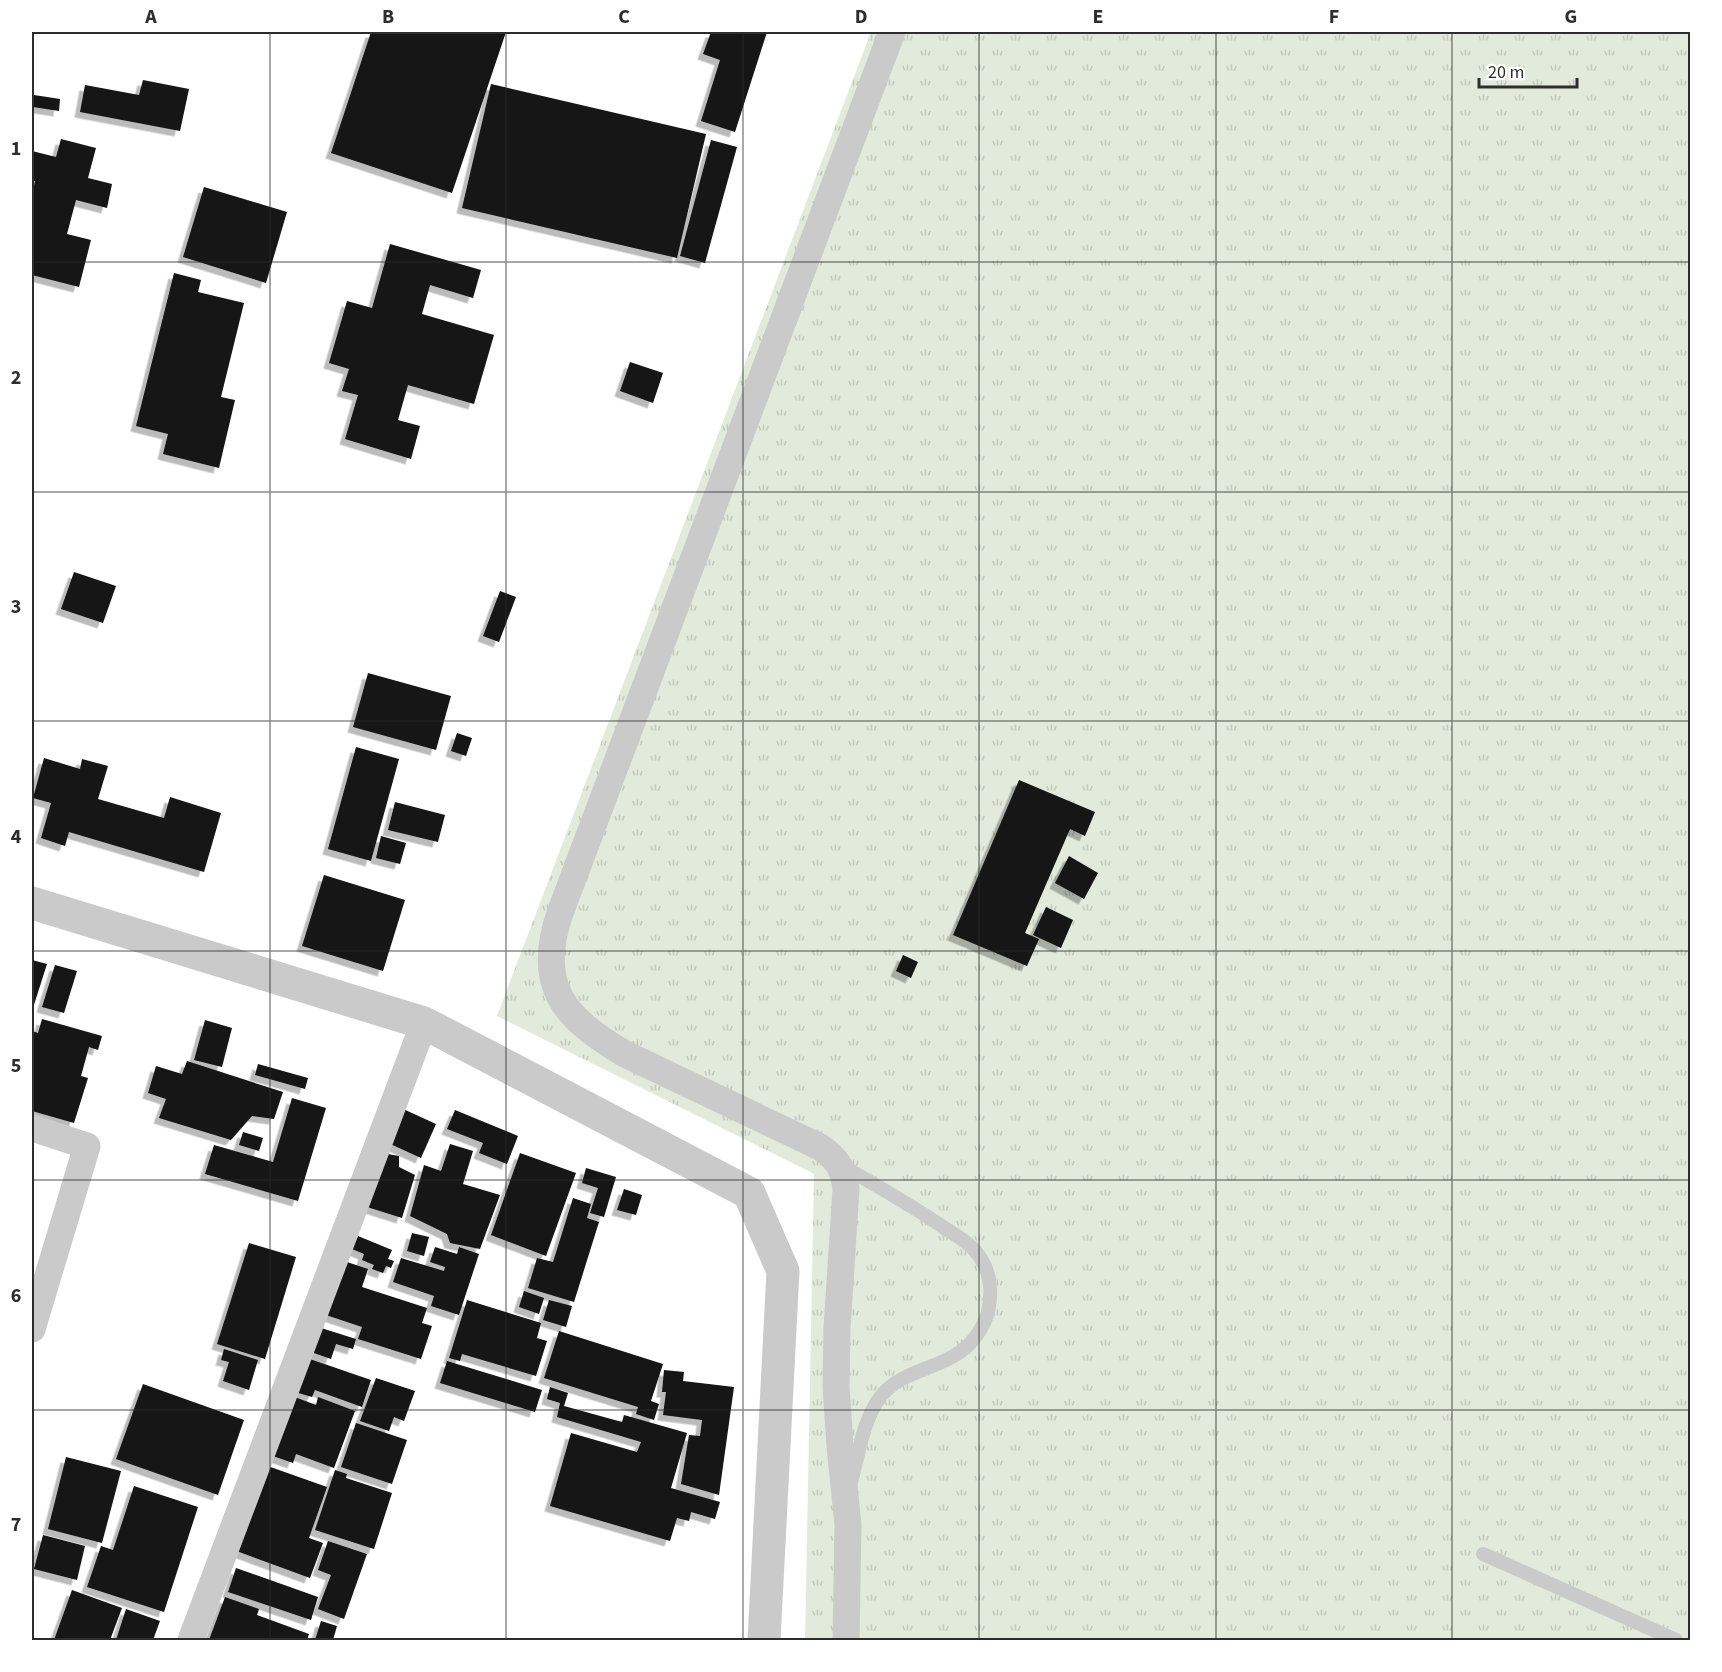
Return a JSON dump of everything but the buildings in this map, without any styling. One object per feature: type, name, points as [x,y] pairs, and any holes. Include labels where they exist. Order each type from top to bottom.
[{"type":"street","points":[[846,1641],[847,1499],[836,1387],[837,1328],[846,1189],[845,1176],[840,1164],[820,1147],[625,1054],[605,1042],[569,1012],[558,994],[552,974],[550,953],[553,932],[560,913],[892,32]]},
{"type":"street","points":[[32,903],[424,1023],[748,1193],[783,1271],[764,1641]]},
{"type":"street","points":[[191,1641],[424,1023]]},
{"type":"street","points":[[32,1128],[87,1146],[32,1329]]},
{"type":"lane","points":[[840,1164],[920,1211],[968,1244],[982,1259],[989,1279],[991,1299],[986,1320],[976,1337],[961,1352],[905,1377],[882,1395],[867,1422],[847,1499]]},
{"type":"lane","points":[[1483,1554],[1676,1641]]},
{"type":"green space","points":[[871,32],[1690,32],[1690,1640],[805,1640],[814,1174],[497,1016]]}]
